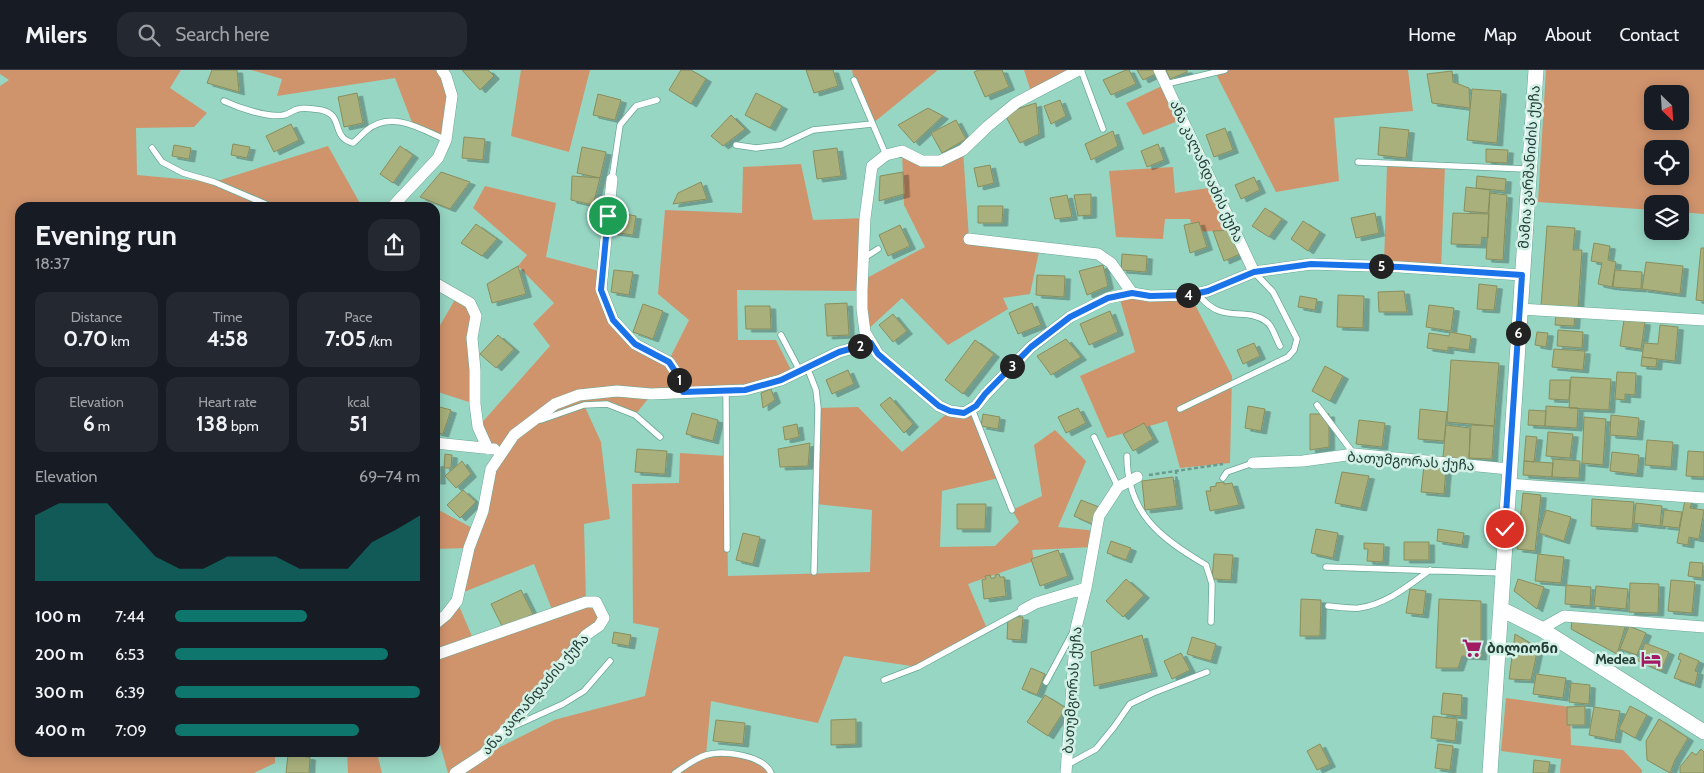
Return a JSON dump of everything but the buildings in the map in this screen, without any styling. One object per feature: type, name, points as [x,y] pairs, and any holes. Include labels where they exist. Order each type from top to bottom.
[{"type":"street","points":[[397,202],[438,158],[446,140],[452,96],[446,76],[442,70]]},
{"type":"street","points":[[1080,70],[1016,103],[963,150],[940,161],[922,161],[902,151],[886,155],[872,166],[865,218],[862,309],[865,332],[878,354],[939,406],[950,411],[964,413],[972,409],[1031,347],[1070,317],[1108,298],[1132,293],[1150,296],[1198,294],[1254,272],[1311,264],[1400,267],[1522,275]]},
{"type":"street","name":"ანა კალანდაძის ქუჩა","points":[[1159,70],[1254,272]]},
{"type":"street","name":"მამია ვარშანიძის ქუჩა","points":[[1490,773],[1536,70]]},
{"type":"street","points":[[612,179],[601,290],[613,320],[635,344],[669,362],[677,374],[683,392]]},
{"type":"street","points":[[969,239],[1098,254],[1111,263],[1132,293]]},
{"type":"street","points":[[440,286],[470,303],[476,316],[472,338],[475,370],[475,404],[478,427],[488,449]]},
{"type":"street","points":[[1520,309],[1704,320]]},
{"type":"street","points":[[440,620],[457,601],[469,548],[484,511],[490,469],[514,435],[555,404],[580,395],[617,391],[652,394],[745,390],[781,380],[839,352],[871,343]]},
{"type":"street","points":[[440,444],[504,450]]},
{"type":"street","name":"ბათუმგორას ქუჩა","points":[[1253,463],[1303,461],[1354,454],[1509,477],[1704,498]]},
{"type":"street","name":"ბათუმგორას ქუჩა","points":[[1066,769],[1076,628],[1086,588],[1099,516],[1118,487],[1133,479]]},
{"type":"street","points":[[1023,610],[1036,603],[1086,588]]},
{"type":"street","name":"ანა კალანდაძის ქუჩა","points":[[440,653],[570,606],[586,602],[596,602],[604,618],[599,626],[586,635],[484,754],[455,773]]},
{"type":"street","points":[[1501,609],[1541,629],[1704,732]]},
{"type":"street","points":[[1541,629],[1564,616],[1704,627]]},
{"type":"lane","points":[[1080,70],[1103,129]]},
{"type":"lane","points":[[1166,84],[1225,70]]},
{"type":"lane","points":[[854,80],[886,155]]},
{"type":"lane","points":[[612,179],[620,124],[636,106],[657,100]]},
{"type":"lane","points":[[224,101],[239,108],[283,115],[300,108],[322,110],[332,115],[338,125],[339,134],[345,141],[352,143],[368,129],[385,121],[398,121],[446,140]]},
{"type":"lane","points":[[736,145],[756,148],[781,145],[813,130],[872,124]]},
{"type":"lane","points":[[152,148],[162,162],[183,173],[214,182],[261,202]]},
{"type":"lane","points":[[1358,162],[1529,169]]},
{"type":"lane","points":[[864,258],[878,249]]},
{"type":"lane","points":[[1180,409],[1288,357],[1294,350],[1296,340],[1273,292],[1254,272]]},
{"type":"lane","points":[[1198,294],[1206,305],[1218,311],[1257,317],[1268,323],[1280,346]]},
{"type":"lane","points":[[781,335],[816,390],[818,408],[814,572]]},
{"type":"lane","points":[[726,391],[727,549]]},
{"type":"lane","points":[[525,426],[584,404],[607,404],[636,414],[660,437]]},
{"type":"lane","points":[[1317,405],[1354,454]]},
{"type":"lane","points":[[972,409],[1012,510]]},
{"type":"lane","points":[[1094,437],[1118,487]]},
{"type":"lane","points":[[1127,456],[1137,505],[1154,527],[1178,549],[1206,565],[1212,584],[1211,622]]},
{"type":"lane","points":[[1224,478],[1227,472],[1253,463]]},
{"type":"lane","points":[[1326,567],[1502,573]]},
{"type":"lane","points":[[1328,606],[1358,608],[1378,603],[1394,596],[1430,570]]},
{"type":"lane","points":[[884,680],[918,667],[1023,610]]},
{"type":"lane","points":[[1046,682],[1076,628]]},
{"type":"lane","points":[[505,731],[563,704],[584,691],[610,661]]},
{"type":"lane","points":[[1066,769],[1096,749],[1114,728],[1130,704],[1207,672]]},
{"type":"lane","points":[[675,773],[706,755],[732,754],[751,758],[769,768],[771,773]]},
{"type":"path","points":[[1133,479],[1176,470],[1208,466]]},
{"type":"path","points":[[1176,470],[1177,488]]},
{"type":"shaded area","points":[[0,70],[181,70],[170,88],[207,113],[194,127],[136,128],[137,175],[214,182],[328,146],[359,202],[15,202],[15,757],[275,757],[275,763],[254,773],[0,773],[0,86],[9,80],[0,74]]},
{"type":"shaded area","points":[[251,70],[442,70],[452,96],[446,140],[413,125],[395,78],[277,96],[282,79]]},
{"type":"shaded area","points":[[521,70],[590,70],[569,152],[511,136]]},
{"type":"shaded area","points":[[852,70],[938,70],[872,124],[854,80]]},
{"type":"shaded area","points":[[1024,70],[1079,70],[1032,95]]},
{"type":"shaded area","points":[[1225,70],[1408,70],[1413,111],[1334,118],[1339,181],[1276,192],[1215,72]]},
{"type":"shaded area","points":[[1546,70],[1704,70],[1704,214],[1689,213],[1689,195],[1644,195],[1644,209],[1538,202]]},
{"type":"shaded area","points":[[1166,84],[1183,119],[1143,135],[1126,103]]},
{"type":"shaded area","points":[[963,150],[969,239],[1040,247],[1030,294],[1003,298],[1008,309],[948,345],[902,298],[865,332],[862,291],[737,290],[738,340],[776,340],[793,374],[745,390],[652,394],[635,415],[607,404],[584,405],[601,442],[610,519],[584,524],[586,601],[604,618],[486,754],[554,720],[645,696],[659,628],[633,623],[632,484],[679,483],[680,453],[726,456],[728,576],[870,572],[872,510],[816,504],[818,408],[858,407],[902,452],[950,411],[972,409],[999,478],[942,491],[940,547],[995,546],[1019,522],[1012,510],[1042,496],[1034,445],[1055,430],[1086,461],[1058,527],[1097,531],[1093,547],[1032,550],[1034,561],[968,584],[988,631],[918,667],[844,656],[818,723],[711,701],[706,755],[751,758],[771,773],[448,773],[440,744],[440,619],[457,601],[474,641],[553,612],[534,564],[459,594],[469,548],[440,549],[440,511],[476,530],[491,469],[503,451],[488,449],[478,427],[550,346],[533,324],[554,303],[518,266],[527,255],[473,208],[485,186],[556,203],[546,257],[603,272],[613,320],[635,344],[668,362],[689,320],[658,294],[665,210],[742,213],[743,167],[801,164],[813,220],[865,218],[863,280],[925,247],[904,205],[902,151],[922,161]]},
{"type":"shaded area","points":[[1387,164],[1445,166],[1441,270],[1384,266]]},
{"type":"shaded area","points":[[1173,167],[1175,193],[1215,187],[1235,230],[1193,232],[1190,219],[1165,219],[1163,239],[1116,237],[1109,171]]},
{"type":"shaded area","points":[[1190,295],[1232,376],[1230,463],[1180,468],[1167,421],[1107,438],[1080,376],[1135,352],[1119,296]]},
{"type":"shaded area","points":[[457,296],[470,303],[475,404],[440,393],[440,325]]},
{"type":"shaded area","points":[[1506,698],[1570,707],[1571,745],[1623,750],[1642,770],[1642,773],[1560,773],[1561,759],[1501,751]]},
{"type":"shaded area","points":[[347,757],[378,757],[382,773],[348,773]]},
{"type":"place","name":"ბილიონი","points":[[1472,648]]},
{"type":"place","name":"Medea","points":[[1651,659]]},
{"type":"route","points":[[608,216],[601,290],[613,320],[635,344],[669,362],[677,374],[683,392],[745,390],[781,380],[839,352],[871,343],[878,354],[939,406],[950,411],[964,413],[976,406],[985,394],[1031,347],[1070,317],[1108,298],[1132,293],[1150,296],[1190,295],[1208,291],[1254,272],[1311,264],[1400,267],[1522,275],[1505,529]]}]
